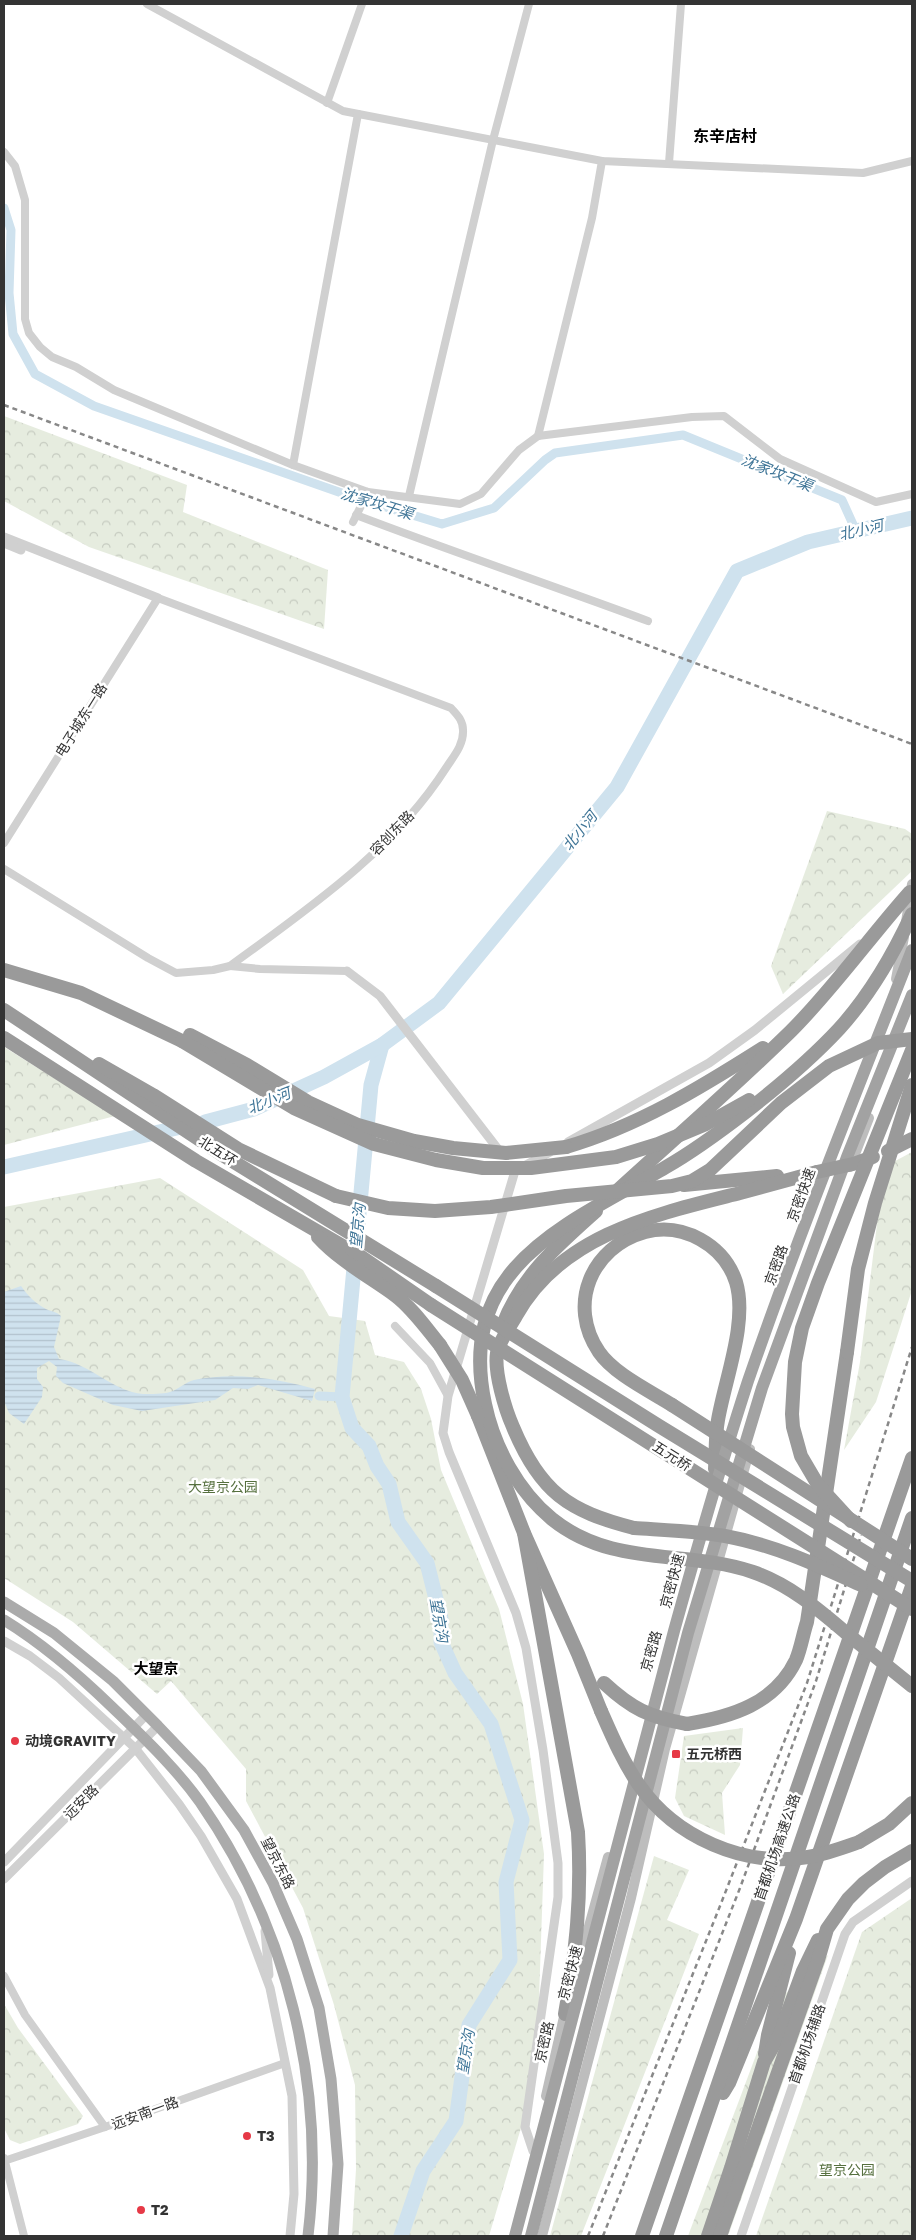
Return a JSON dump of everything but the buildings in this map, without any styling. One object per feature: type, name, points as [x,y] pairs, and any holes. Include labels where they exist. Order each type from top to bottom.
[{"type":"highway","points":[[911,888],[874,932],[841,976],[791,1030],[565,1239],[529,1276],[509,1308],[500,1330],[497,1353],[500,1386],[512,1426],[537,1471],[562,1500],[604,1520],[634,1528],[725,1536],[769,1547],[808,1560],[912,1609]]},
{"type":"highway","points":[[912,914],[876,981],[857,1007],[838,1030],[796,1069],[748,1110],[699,1146],[554,1232],[514,1266],[492,1304],[485,1325],[480,1359],[480,1382],[492,1429],[512,1472],[534,1503],[554,1521],[574,1534],[615,1551],[728,1565],[774,1580],[818,1609],[912,1686]]},
{"type":"highway","name":"京密快速","points":[[516,2236],[674,1631],[725,1456],[748,1382],[833,1151],[912,950]]},
{"type":"highway","points":[[4,970],[82,994],[186,1038],[247,1065],[308,1102],[358,1124],[414,1141],[453,1148],[506,1153],[566,1147],[598,1138],[638,1121],[703,1086],[791,1030]]},
{"type":"highway","points":[[531,2236],[688,1633],[762,1388],[847,1157],[912,995]]},
{"type":"highway","points":[[4,1010],[153,1095],[238,1149],[336,1196],[388,1208],[435,1211],[491,1207],[566,1196],[817,1172]]},
{"type":"highway","name":"北五环","points":[[4,1010],[221,1154],[436,1286]]},
{"type":"highway","name":"北五环","points":[[4,1038],[196,1161],[311,1228],[330,1244],[358,1262]]},
{"type":"highway","points":[[186,1038],[294,1108],[374,1144],[436,1160],[483,1168],[531,1168],[580,1163],[616,1157],[658,1144],[706,1124],[741,1105],[796,1069]]},
{"type":"highway","points":[[672,1186],[692,1181],[710,1170],[781,1103],[829,1066],[878,1043],[912,1039]]},
{"type":"highway","points":[[851,1521],[818,1485],[801,1456],[793,1427],[792,1414],[796,1362],[802,1328],[818,1283],[912,1050]]},
{"type":"highway","points":[[578,1654],[624,1702],[642,1712],[662,1719],[687,1724],[719,1719],[752,1707],[777,1687],[796,1660],[807,1622],[858,1269],[875,1203],[912,1085]]},
{"type":"highway","points":[[497,1353],[524,1301],[540,1283],[570,1257],[593,1241],[635,1221],[676,1208],[853,1164],[888,1151],[912,1139]]},
{"type":"highway","points":[[715,1469],[718,1422],[738,1328],[740,1300],[736,1281],[726,1262],[711,1245],[690,1234],[669,1230],[645,1232],[620,1244],[602,1259],[590,1278],[584,1300],[584,1318],[600,1352],[615,1368],[672,1405],[851,1521],[912,1559]]},
{"type":"highway","points":[[358,1262],[416,1315],[440,1345],[462,1380],[524,1533],[622,1757],[640,1786],[666,1815],[686,1832],[715,1846],[747,1855],[776,1858],[807,1858],[859,1842],[889,1824],[912,1803]]},
{"type":"highway","name":"五元桥","points":[[358,1262],[431,1305],[912,1609]]},
{"type":"highway","name":"五元桥","points":[[436,1286],[912,1581]]},
{"type":"highway","name":"首都机场高速公路","points":[[642,2236],[912,1458]]},
{"type":"highway","name":"首都机场高速公路","points":[[666,2236],[912,1518]]},
{"type":"highway","points":[[524,1533],[578,1832],[581,1876],[578,1929],[565,2014]]},
{"type":"highway","points":[[709,2115],[730,2084],[792,1930],[912,1586]]},
{"type":"highway","points":[[764,2062],[779,2036],[815,1944],[848,1899],[864,1883],[885,1867],[912,1851]]},
{"type":"highway","points":[[720,2236],[818,1960],[827,1929]]},
{"type":"highway","points":[[708,2236],[732,2168],[764,2062],[768,2035],[788,1963],[792,1930]]},
{"type":"main road","name":"京密路","points":[[511,2236],[565,2014],[708,1504],[715,1469],[896,983],[911,888]]},
{"type":"main road","points":[[542,2236],[631,1898],[665,1749],[768,1386],[813,1261],[912,1010]]},
{"type":"main road","name":"望京东路","points":[[4,1602],[54,1633],[113,1681],[147,1714],[201,1771],[244,1830],[273,1883],[297,1939],[319,2008],[332,2079],[338,2164],[333,2236]]},
{"type":"main road","points":[[4,1620],[28,1635],[92,1688],[145,1738],[199,1801],[240,1870],[264,1921],[289,1993],[300,2036],[309,2085],[314,2154],[308,2236]]},
{"type":"street","points":[[147,4],[343,111],[602,161],[863,173],[912,162]]},
{"type":"street","points":[[327,103],[362,4]]},
{"type":"street","points":[[409,496],[493,140],[529,4]]},
{"type":"street","points":[[669,163],[681,4]]},
{"type":"street","points":[[293,465],[358,114]]},
{"type":"street","points":[[4,152],[15,166],[26,200],[24,319],[29,333],[40,347],[52,357],[76,367],[114,390],[293,465],[368,492],[460,504],[481,494],[520,450],[538,436],[692,417],[724,416],[780,459],[876,502],[912,494]]},
{"type":"street","points":[[538,436],[592,218],[602,161]]},
{"type":"street","points":[[368,492],[354,518],[523,575],[648,621]]},
{"type":"street","points":[[4,537],[158,598]]},
{"type":"street","points":[[4,543],[135,593],[158,598]]},
{"type":"street","name":"电子城东一路","points":[[4,843],[158,598]]},
{"type":"street","name":"容创东路","points":[[4,870],[148,958],[176,973],[206,971],[230,966],[336,887],[391,837],[434,787],[460,746],[463,731],[460,718],[451,708],[158,598]]},
{"type":"street","points":[[533,2150],[525,2127],[558,1897],[558,1863],[543,1750],[526,1648],[516,1614],[449,1452],[443,1433],[448,1396],[514,1171],[709,1063],[811,986],[874,932]]},
{"type":"street","points":[[230,966],[260,969],[347,970],[380,996],[514,1171]]},
{"type":"street","points":[[395,1326],[430,1363],[448,1396]]},
{"type":"street","points":[[4,1640],[30,1656],[59,1678],[125,1738],[179,1804],[221,1868],[237,1899],[270,1988]]},
{"type":"street","name":"远安路","points":[[4,1862],[147,1714]]},
{"type":"street","name":"远安路","points":[[4,1879],[158,1726]]},
{"type":"street","name":"首都机场辅路","points":[[741,2236],[845,1934],[853,1922],[912,1881]]},
{"type":"street","points":[[264,1921],[270,1988],[292,2096],[294,2194],[290,2236]]},
{"type":"street","points":[[4,1976],[25,2015],[106,2127]]},
{"type":"street","name":"远安南一路","points":[[4,2160],[106,2127],[285,2062]]},
{"type":"street","points":[[4,2160],[24,2236]]},
{"type":"green space","points":[[4,416],[187,485],[183,512],[328,570],[324,629],[89,547],[4,501]]},
{"type":"green space","points":[[827,811],[905,829],[912,834],[912,871],[783,994],[771,966]]},
{"type":"green space","points":[[4,1047],[115,1116],[4,1145]]},
{"type":"green space","points":[[912,1152],[912,1290],[876,1402],[844,1450],[860,1362],[884,1167]]},
{"type":"green space","name":"大望京公园","points":[[160,1178],[303,1270],[329,1316],[365,1321],[375,1355],[404,1362],[421,1389],[431,1419],[441,1470],[499,1609],[523,1704],[544,1854],[537,2057],[523,2121],[489,2236],[352,2236],[356,2169],[355,2085],[334,2005],[303,1908],[246,1801],[246,1769],[171,1681],[157,1694],[73,1622],[4,1578],[4,1207]]},
{"type":"green space","points":[[743,1728],[740,1765],[722,1793],[725,1835],[684,1816],[675,1798],[684,1736]]},
{"type":"green space","points":[[654,1856],[689,1870],[667,1920],[699,1934],[581,2236],[550,2236]]},
{"type":"green space","name":"望京公园","points":[[912,1898],[912,2236],[756,2236],[862,1932]]},
{"type":"green space","points":[[828,1955],[728,2236],[688,2236],[776,2002]]},
{"type":"green space","points":[[4,2004],[18,2028],[83,2116],[78,2124],[20,2144],[10,2140],[4,2128]]},
{"type":"water","points":[[21,1286],[38,1304],[61,1316],[54,1347],[59,1359],[81,1366],[111,1383],[132,1392],[143,1394],[167,1393],[194,1380],[239,1376],[270,1379],[315,1389],[312,1401],[258,1385],[248,1389],[233,1388],[215,1400],[142,1411],[113,1405],[63,1383],[56,1376],[57,1367],[49,1361],[37,1368],[37,1379],[43,1387],[42,1397],[24,1424],[9,1413],[4,1401],[4,1292]]},
{"type":"waterway","name":"沈家坟干渠","points":[[4,208],[11,230],[9,293],[13,334],[35,374],[94,406],[353,497],[442,524],[494,508],[555,453],[683,435],[842,500],[856,531]]},
{"type":"waterway","name":"北小河","points":[[205,1122],[254,1109],[324,1077],[382,1045],[439,1003],[617,787],[737,571],[808,542],[912,518]]},
{"type":"waterway","name":"望京沟","points":[[382,1045],[371,1085],[342,1397],[352,1428],[369,1446],[377,1466],[389,1484],[398,1522],[427,1563],[441,1619],[441,1642],[455,1673],[491,1724],[522,1820],[506,1882],[510,1960],[469,2025],[456,2121],[423,2171],[401,2236]]},
{"type":"waterway","name":"北小河","points":[[4,1167],[190,1125]]},
{"type":"waterway","points":[[319,1396],[342,1397]]},
{"type":"railway","points":[[4,405],[912,744]]},
{"type":"railway","points":[[588,2236],[807,1683],[912,1347]]},
{"type":"railway","points":[[603,2236],[740,1888],[816,1681],[861,1535]]},
{"type":"place","name":"动境GRAVITY","points":[[15,1741]]},
{"type":"place","name":"五元桥西","points":[[676,1754]]},
{"type":"place","name":"T3","points":[[247,2136]]},
{"type":"place","name":"T2","points":[[141,2210]]},
{"type":"district","name":"东辛店村","points":[[725,136]]},
{"type":"district","name":"大望京","points":[[156,1669]]}]
